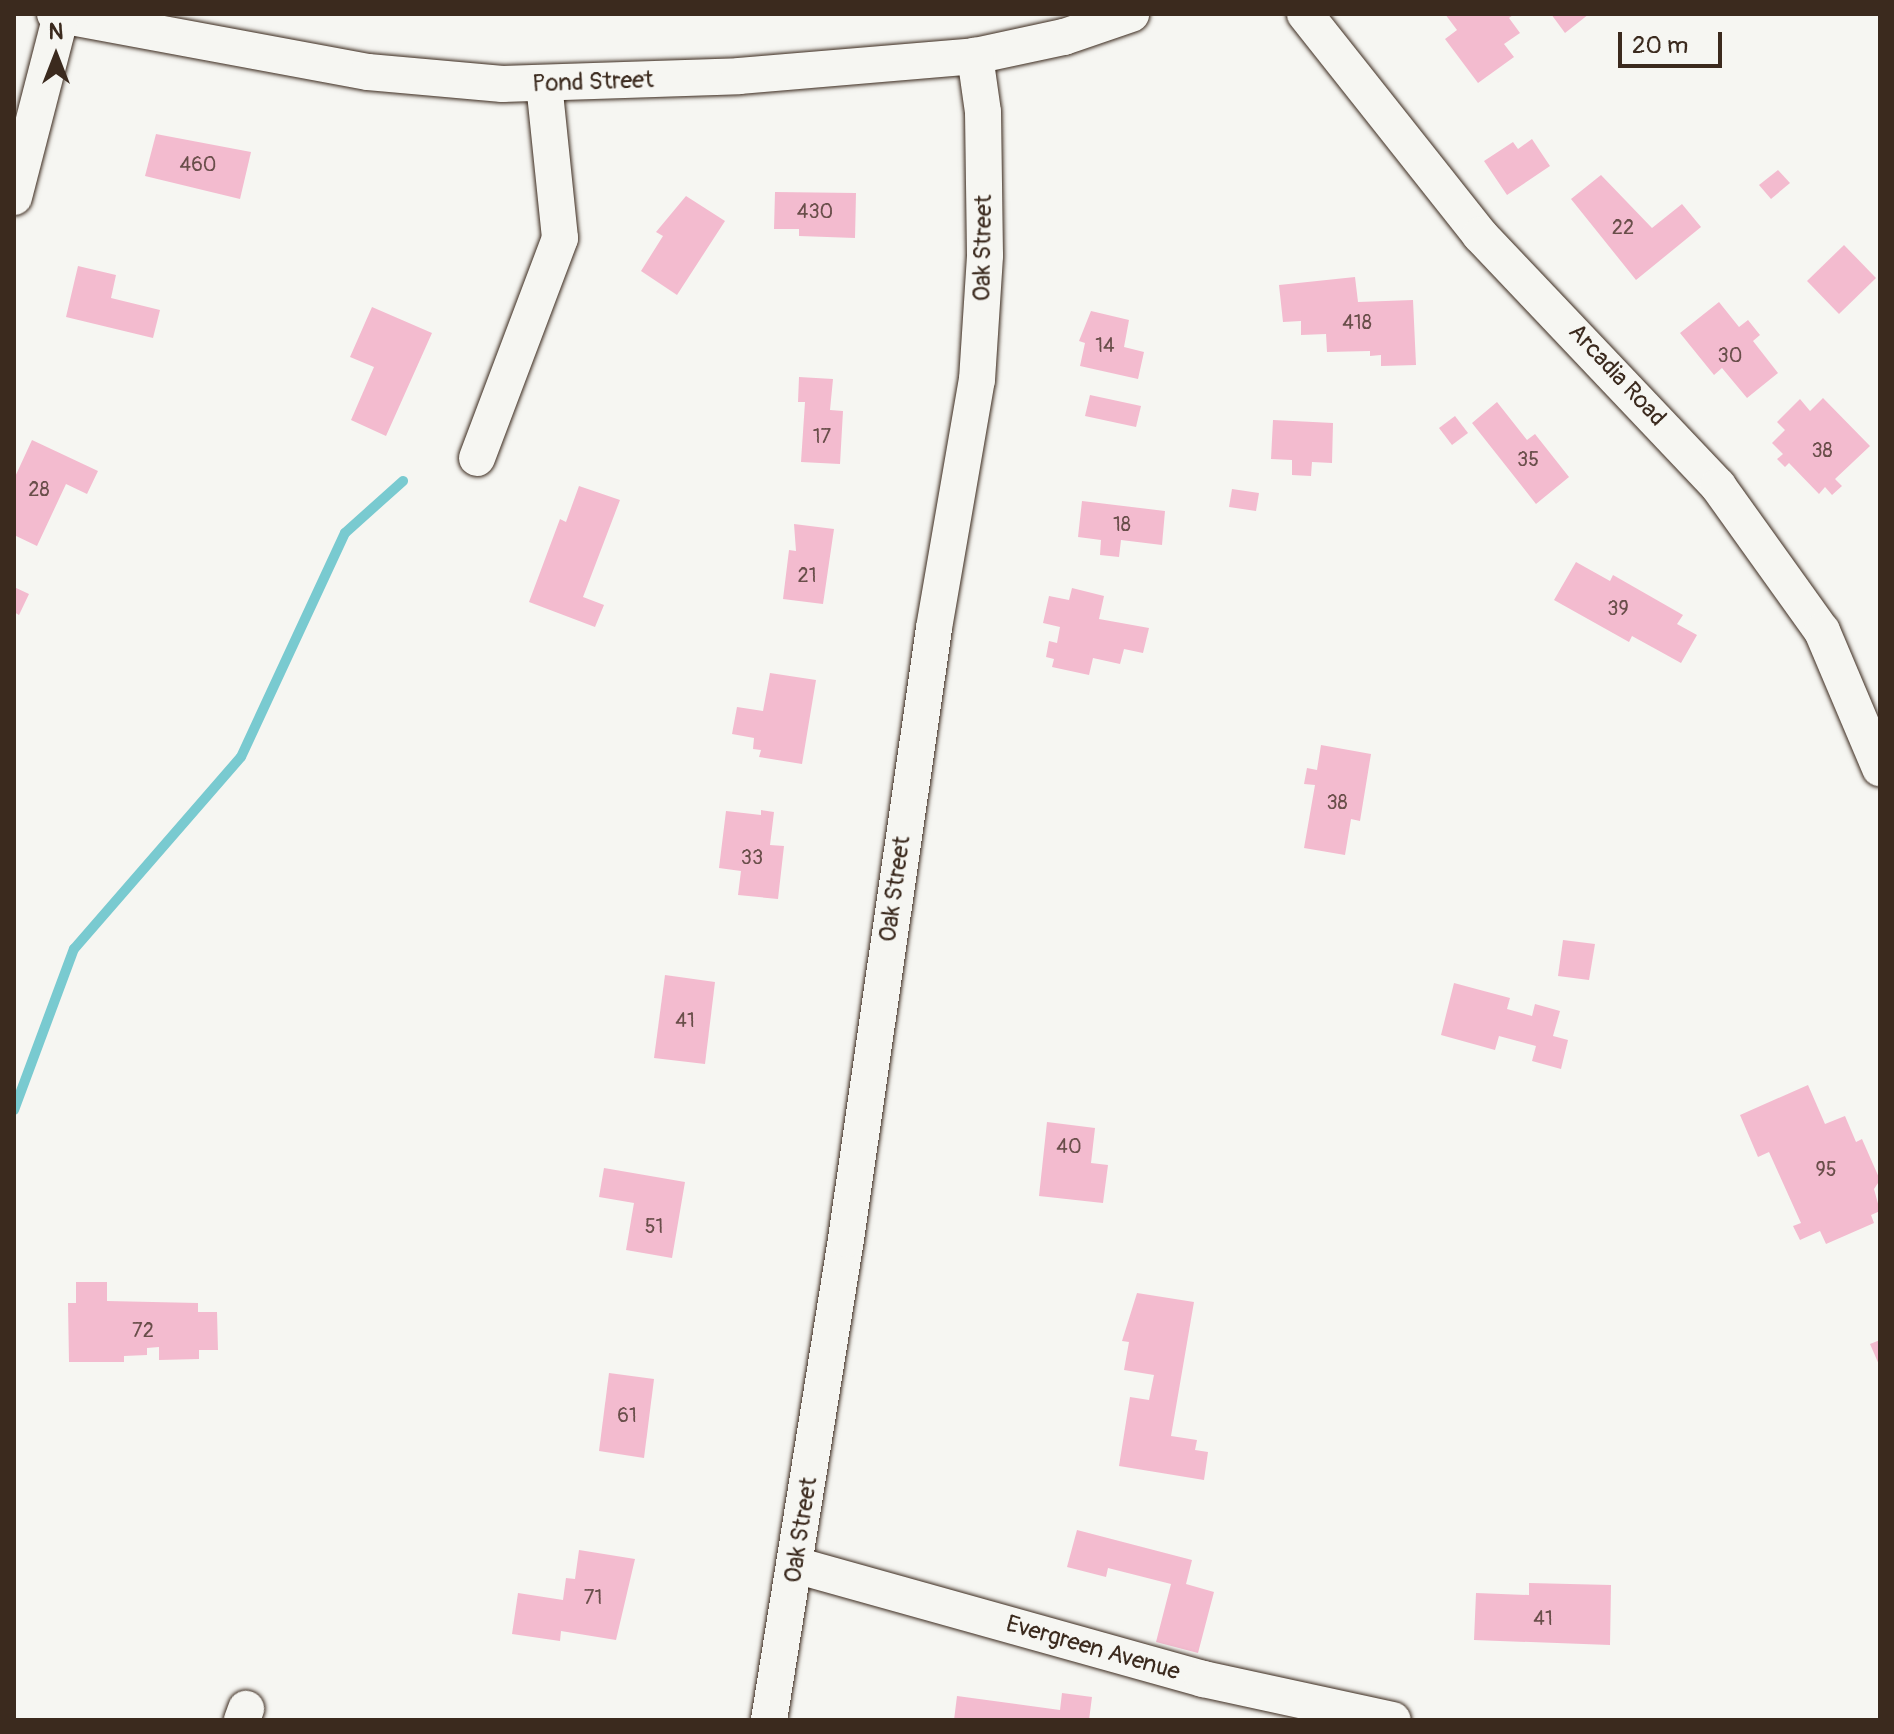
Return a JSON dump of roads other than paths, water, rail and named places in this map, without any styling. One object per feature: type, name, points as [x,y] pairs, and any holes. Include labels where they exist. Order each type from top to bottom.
[{"type":"street","name":"Pond Street","points":[[58,15],[368,72],[544,84],[739,76],[975,56],[1064,37],[1131,14]]},
{"type":"street","name":"Arcadia Road","points":[[1305,14],[1480,235],[1718,486],[1822,631],[1880,768]]},
{"type":"street","points":[[14,197],[58,15]]},
{"type":"street","name":"Oak Street","points":[[769,1720],[795,1565],[910,780],[977,380],[985,255],[983,112],[975,56]]},
{"type":"street","points":[[477,458],[560,238],[544,84]]},
{"type":"street","name":"Evergreen Avenue","points":[[795,1565],[1203,1679],[1393,1720]]},
{"type":"waterway","points":[[14,1110],[74,949],[241,757],[345,533],[403,481]]}]
